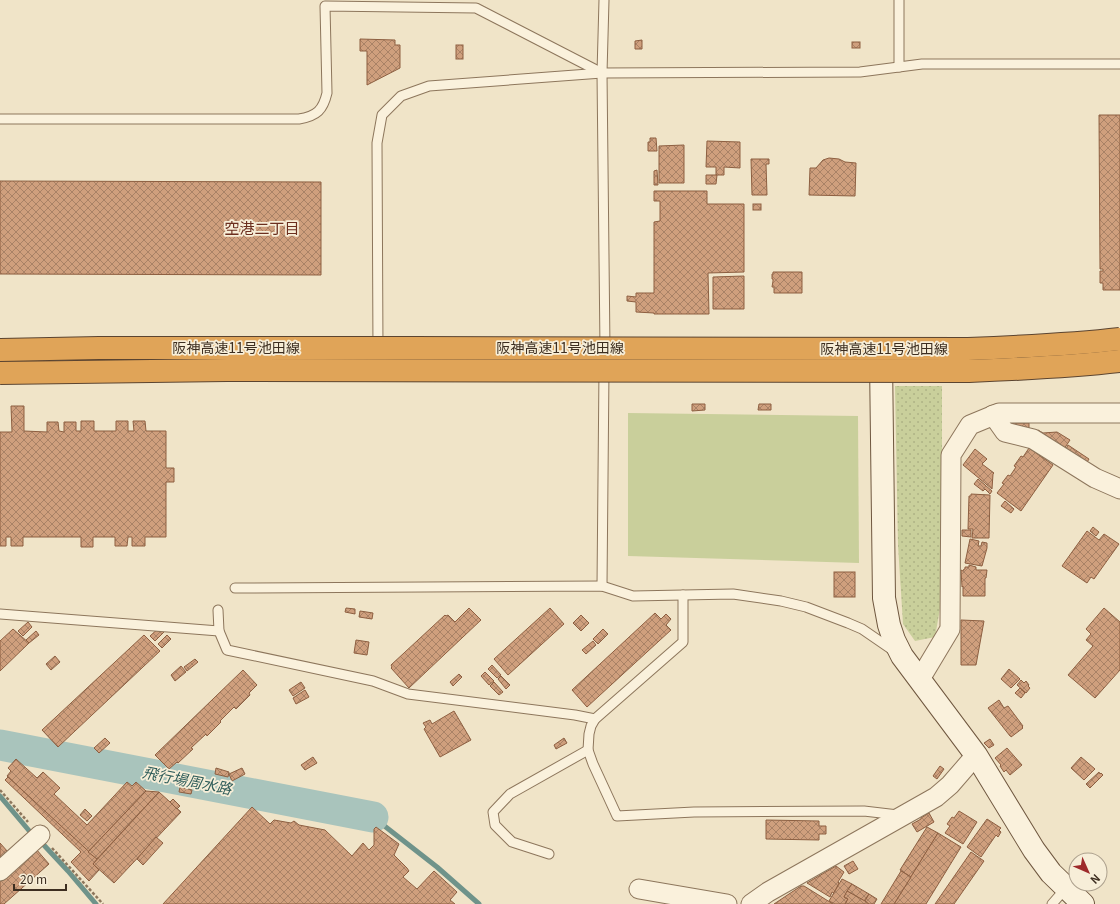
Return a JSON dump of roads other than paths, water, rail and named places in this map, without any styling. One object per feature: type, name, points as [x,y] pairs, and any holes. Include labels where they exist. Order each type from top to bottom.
[{"type":"highway","name":"阪神高速11号池田線","points":[[0,350],[99,348],[968,349],[1077,344],[1120,339]]},
{"type":"highway","name":"阪神高速11号池田線","points":[[0,373],[227,370],[969,371],[1086,365],[1120,360]]},
{"type":"street","points":[[0,363],[885,360],[884,598],[889,625],[894,640],[902,656],[976,755],[1034,850],[1051,873],[1058,897],[1083,904]]},
{"type":"street","points":[[920,679],[950,629],[951,455],[970,425],[999,413],[1120,413]]},
{"type":"street","points":[[993,416],[1005,432],[1033,439],[1095,478],[1120,489]]},
{"type":"street","points":[[751,904],[768,892],[936,797],[950,785],[976,755]]},
{"type":"street","points":[[0,871],[40,835]]},
{"type":"street","points":[[639,889],[727,904]]},
{"type":"lane","points":[[602,586],[604,360],[602,73],[604,0]]},
{"type":"lane","points":[[899,67],[900,0]]},
{"type":"lane","points":[[0,119],[299,119],[311,117],[320,110],[324,104],[327,93],[325,3],[476,8],[602,73]]},
{"type":"lane","points":[[378,361],[378,143],[382,114],[401,96],[429,86],[602,73],[860,72],[922,64],[1120,64]]},
{"type":"lane","points":[[1024,360],[1120,360]]},
{"type":"lane","points":[[235,588],[602,586],[633,596],[733,594],[767,598],[828,614],[862,629],[902,656]]},
{"type":"lane","points":[[683,595],[683,642],[595,719],[591,726],[588,750],[617,816],[694,812],[864,811],[904,816]]},
{"type":"lane","points":[[218,610],[219,631],[227,650],[373,682],[408,694],[575,715],[595,719]]},
{"type":"lane","points":[[0,614],[219,631]]},
{"type":"lane","points":[[549,854],[512,842],[495,825],[493,812],[510,794],[588,750]]},
{"type":"waterway","name":"飛行場周水路","points":[[0,745],[373,817]]},
{"type":"waterway","points":[[0,796],[31,833]]},
{"type":"waterway","points":[[373,817],[437,867],[479,904]]},
{"type":"waterway","points":[[41,842],[96,904]]},
{"type":"district","name":"空港二丁目","points":[[262,229]]}]
